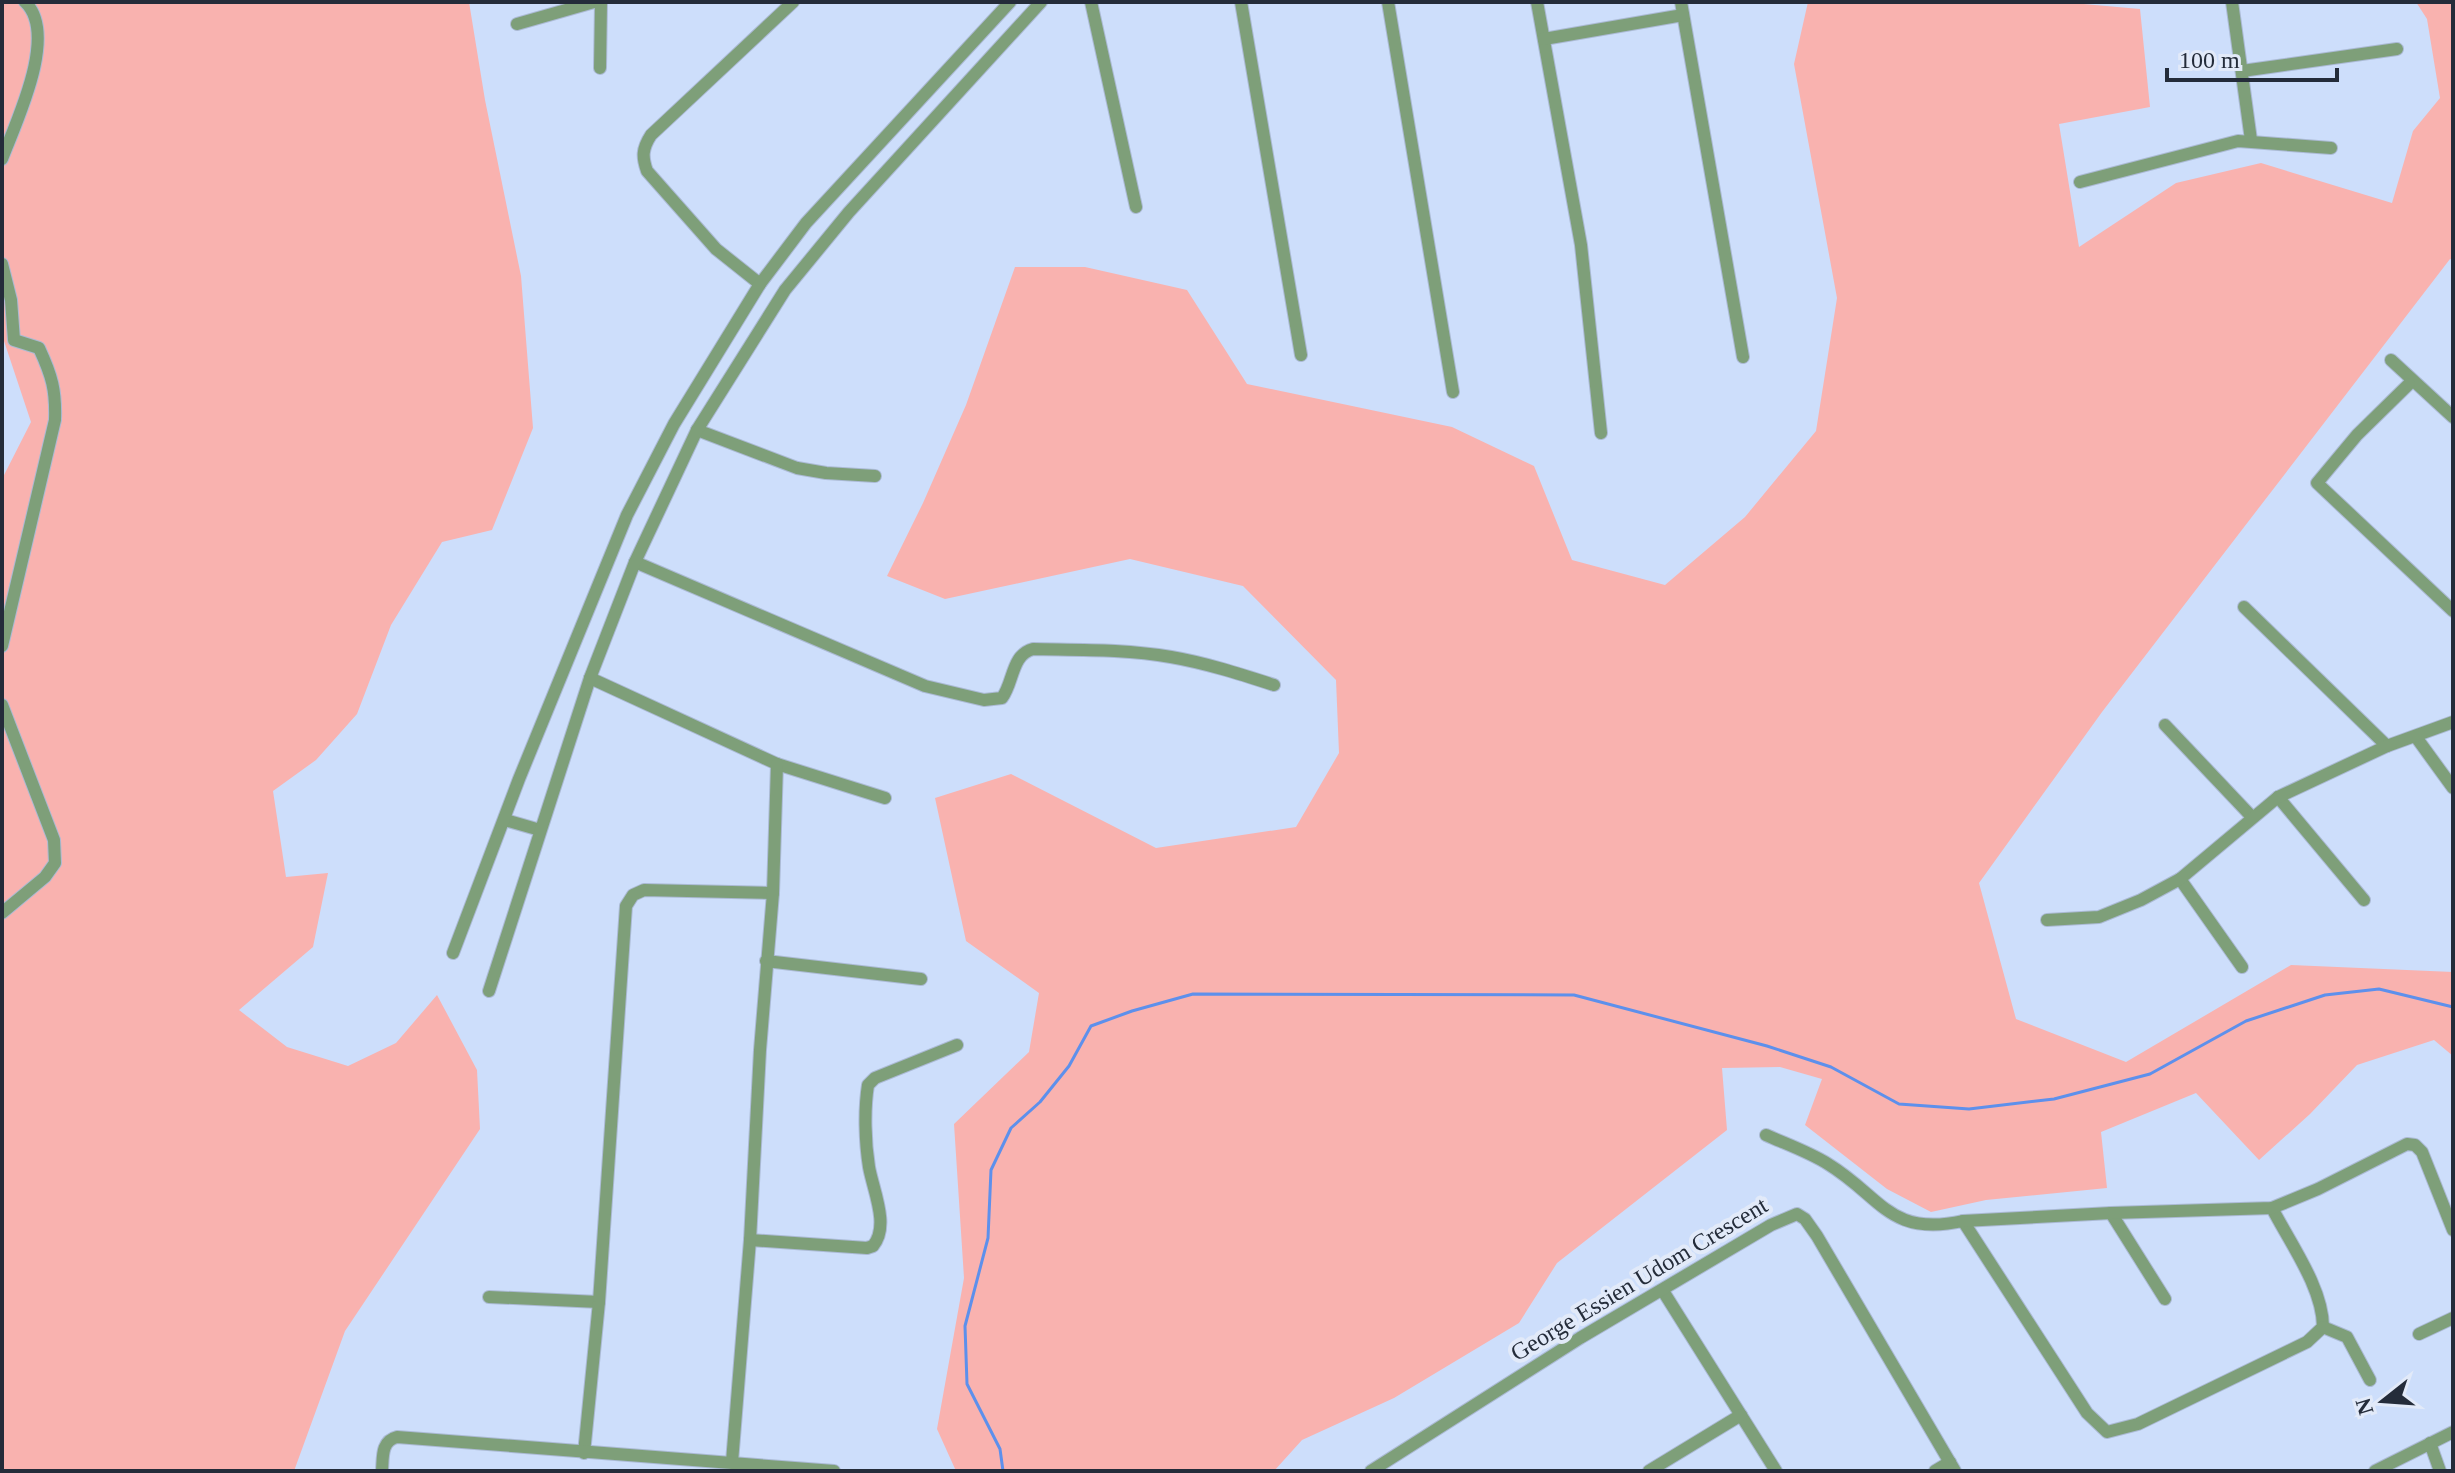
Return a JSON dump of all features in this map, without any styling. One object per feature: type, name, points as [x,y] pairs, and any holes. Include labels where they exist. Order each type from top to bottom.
[{"type":"street","points":[[2,159],[36,69],[34,19],[32,9],[25,2]]},
{"type":"street","points":[[517,24],[594,2]]},
{"type":"street","points":[[600,68],[601,2]]},
{"type":"street","points":[[760,284],[716,249],[647,171],[643,146],[793,2]]},
{"type":"street","points":[[453,953],[519,779],[627,515],[674,424],[760,284],[806,223],[1010,2]]},
{"type":"street","points":[[489,991],[590,678],[635,562],[697,430],[785,290],[849,212],[1041,2]]},
{"type":"street","points":[[1091,2],[1136,207]]},
{"type":"street","points":[[1241,2],[1301,355]]},
{"type":"street","points":[[1388,2],[1453,392]]},
{"type":"street","points":[[1537,2],[1581,245],[1601,433]]},
{"type":"street","points":[[2232,2],[2251,140]]},
{"type":"street","points":[[1544,39],[1682,8],[1743,357]]},
{"type":"street","points":[[2242,71],[2397,49]]},
{"type":"street","points":[[2080,182],[2238,141],[2331,148]]},
{"type":"street","points":[[2,264],[11,300],[14,340],[39,348],[56,393],[55,420],[2,646]]},
{"type":"street","points":[[2391,360],[2453,417]]},
{"type":"street","points":[[2409,384],[2357,435],[2317,483],[2453,611]]},
{"type":"street","points":[[697,430],[797,468],[875,476]]},
{"type":"street","points":[[635,562],[925,686],[984,700],[1002,698],[1018,659],[1025,651],[1033,649],[1101,650],[1169,657],[1225,669],[1274,685]]},
{"type":"street","points":[[2244,607],[2387,746]]},
{"type":"street","points":[[590,678],[777,764],[885,798]]},
{"type":"street","points":[[2,705],[54,840],[55,863],[45,877],[2,913]]},
{"type":"street","points":[[2047,920],[2099,917],[2141,900],[2180,879],[2278,797],[2387,746],[2453,722]]},
{"type":"street","points":[[2165,725],[2252,817]]},
{"type":"street","points":[[2416,737],[2453,788]]},
{"type":"street","points":[[732,1462],[773,893],[777,764]]},
{"type":"street","points":[[2278,797],[2364,900]]},
{"type":"street","points":[[505,820],[540,830]]},
{"type":"street","points":[[2180,879],[2242,967]]},
{"type":"street","points":[[584,1453],[599,1302],[626,906],[633,895],[644,890],[773,893]]},
{"type":"street","points":[[766,961],[921,979]]},
{"type":"street","points":[[750,1240],[873,1246],[879,1232],[878,1201],[869,1166],[868,1085],[875,1078],[957,1045]]},
{"type":"street","points":[[1766,1135],[1829,1164],[1900,1220],[1941,1226],[1963,1221],[2272,1208],[2318,1189],[2407,1144],[2415,1145],[2447,1193],[2453,1230]]},
{"type":"street","points":[[1963,1221],[2087,1413],[2107,1432],[2138,1424],[2293,1349],[2307,1342],[2323,1327],[2323,1309],[2316,1292],[2272,1208]]},
{"type":"street","points":[[2111,1213],[2165,1299]]},
{"type":"street","name":"George Essien Udom Crescent","points":[[1371,1471],[1580,1338],[1797,1214],[1805,1219],[1952,1467]]},
{"type":"street","points":[[1663,1291],[1776,1471]]},
{"type":"street","points":[[489,1297],[599,1302]]},
{"type":"street","points":[[2419,1334],[2453,1318]]},
{"type":"street","points":[[2323,1327],[2347,1337],[2370,1380]]},
{"type":"street","points":[[1649,1471],[1741,1415]]},
{"type":"street","points":[[2375,1471],[2453,1432]]},
{"type":"street","points":[[382,1471],[387,1442],[397,1437],[834,1471]]},
{"type":"street","points":[[2430,1443],[2440,1471]]},
{"type":"street","points":[[1935,1471],[1952,1467]]},
{"type":"shaded area","points":[[2,2],[469,2],[485,100],[521,276],[533,428],[492,530],[442,542],[391,625],[357,714],[316,760],[273,791],[286,877],[328,873],[313,947],[239,1010],[287,1047],[348,1066],[396,1043],[437,995],[477,1070],[480,1129],[345,1331],[294,1471],[2,1471],[2,479],[31,422],[2,335]]},
{"type":"shaded area","points":[[1808,2],[2061,2],[2140,9],[2150,107],[2059,124],[2079,247],[2176,183],[2261,163],[2392,203],[2413,131],[2440,98],[2427,19],[2416,2],[2450,2],[2453,10],[2453,260],[2450,259],[2102,712],[1979,883],[2016,1019],[2126,1062],[2291,965],[2453,972],[2453,1056],[2434,1040],[2357,1065],[2310,1114],[2259,1160],[2196,1093],[2101,1132],[2107,1188],[1986,1200],[1931,1212],[1887,1189],[1805,1125],[1822,1079],[1780,1067],[1722,1068],[1727,1130],[1557,1263],[1519,1323],[1394,1398],[1302,1440],[1274,1471],[956,1471],[937,1429],[964,1278],[954,1124],[1029,1052],[1039,993],[966,941],[935,798],[1011,774],[1156,848],[1296,827],[1339,753],[1336,680],[1243,586],[1130,559],[945,599],[887,576],[966,405],[1015,267],[1085,267],[1187,290],[1247,384],[1452,427],[1534,466],[1572,560],[1665,585],[1745,517],[1816,431],[1837,298],[1794,64]]},
{"type":"waterway","points":[[2452,2],[2453,6]]},
{"type":"waterway","points":[[1003,1471],[1000,1449],[967,1384],[965,1326],[988,1238],[991,1170],[1011,1128],[1040,1102],[1069,1066],[1091,1026],[1132,1011],[1193,994],[1574,995],[1767,1046],[1831,1067],[1899,1104],[1969,1109],[2054,1099],[2150,1074],[2246,1021],[2325,995],[2379,989],[2453,1007]]}]
